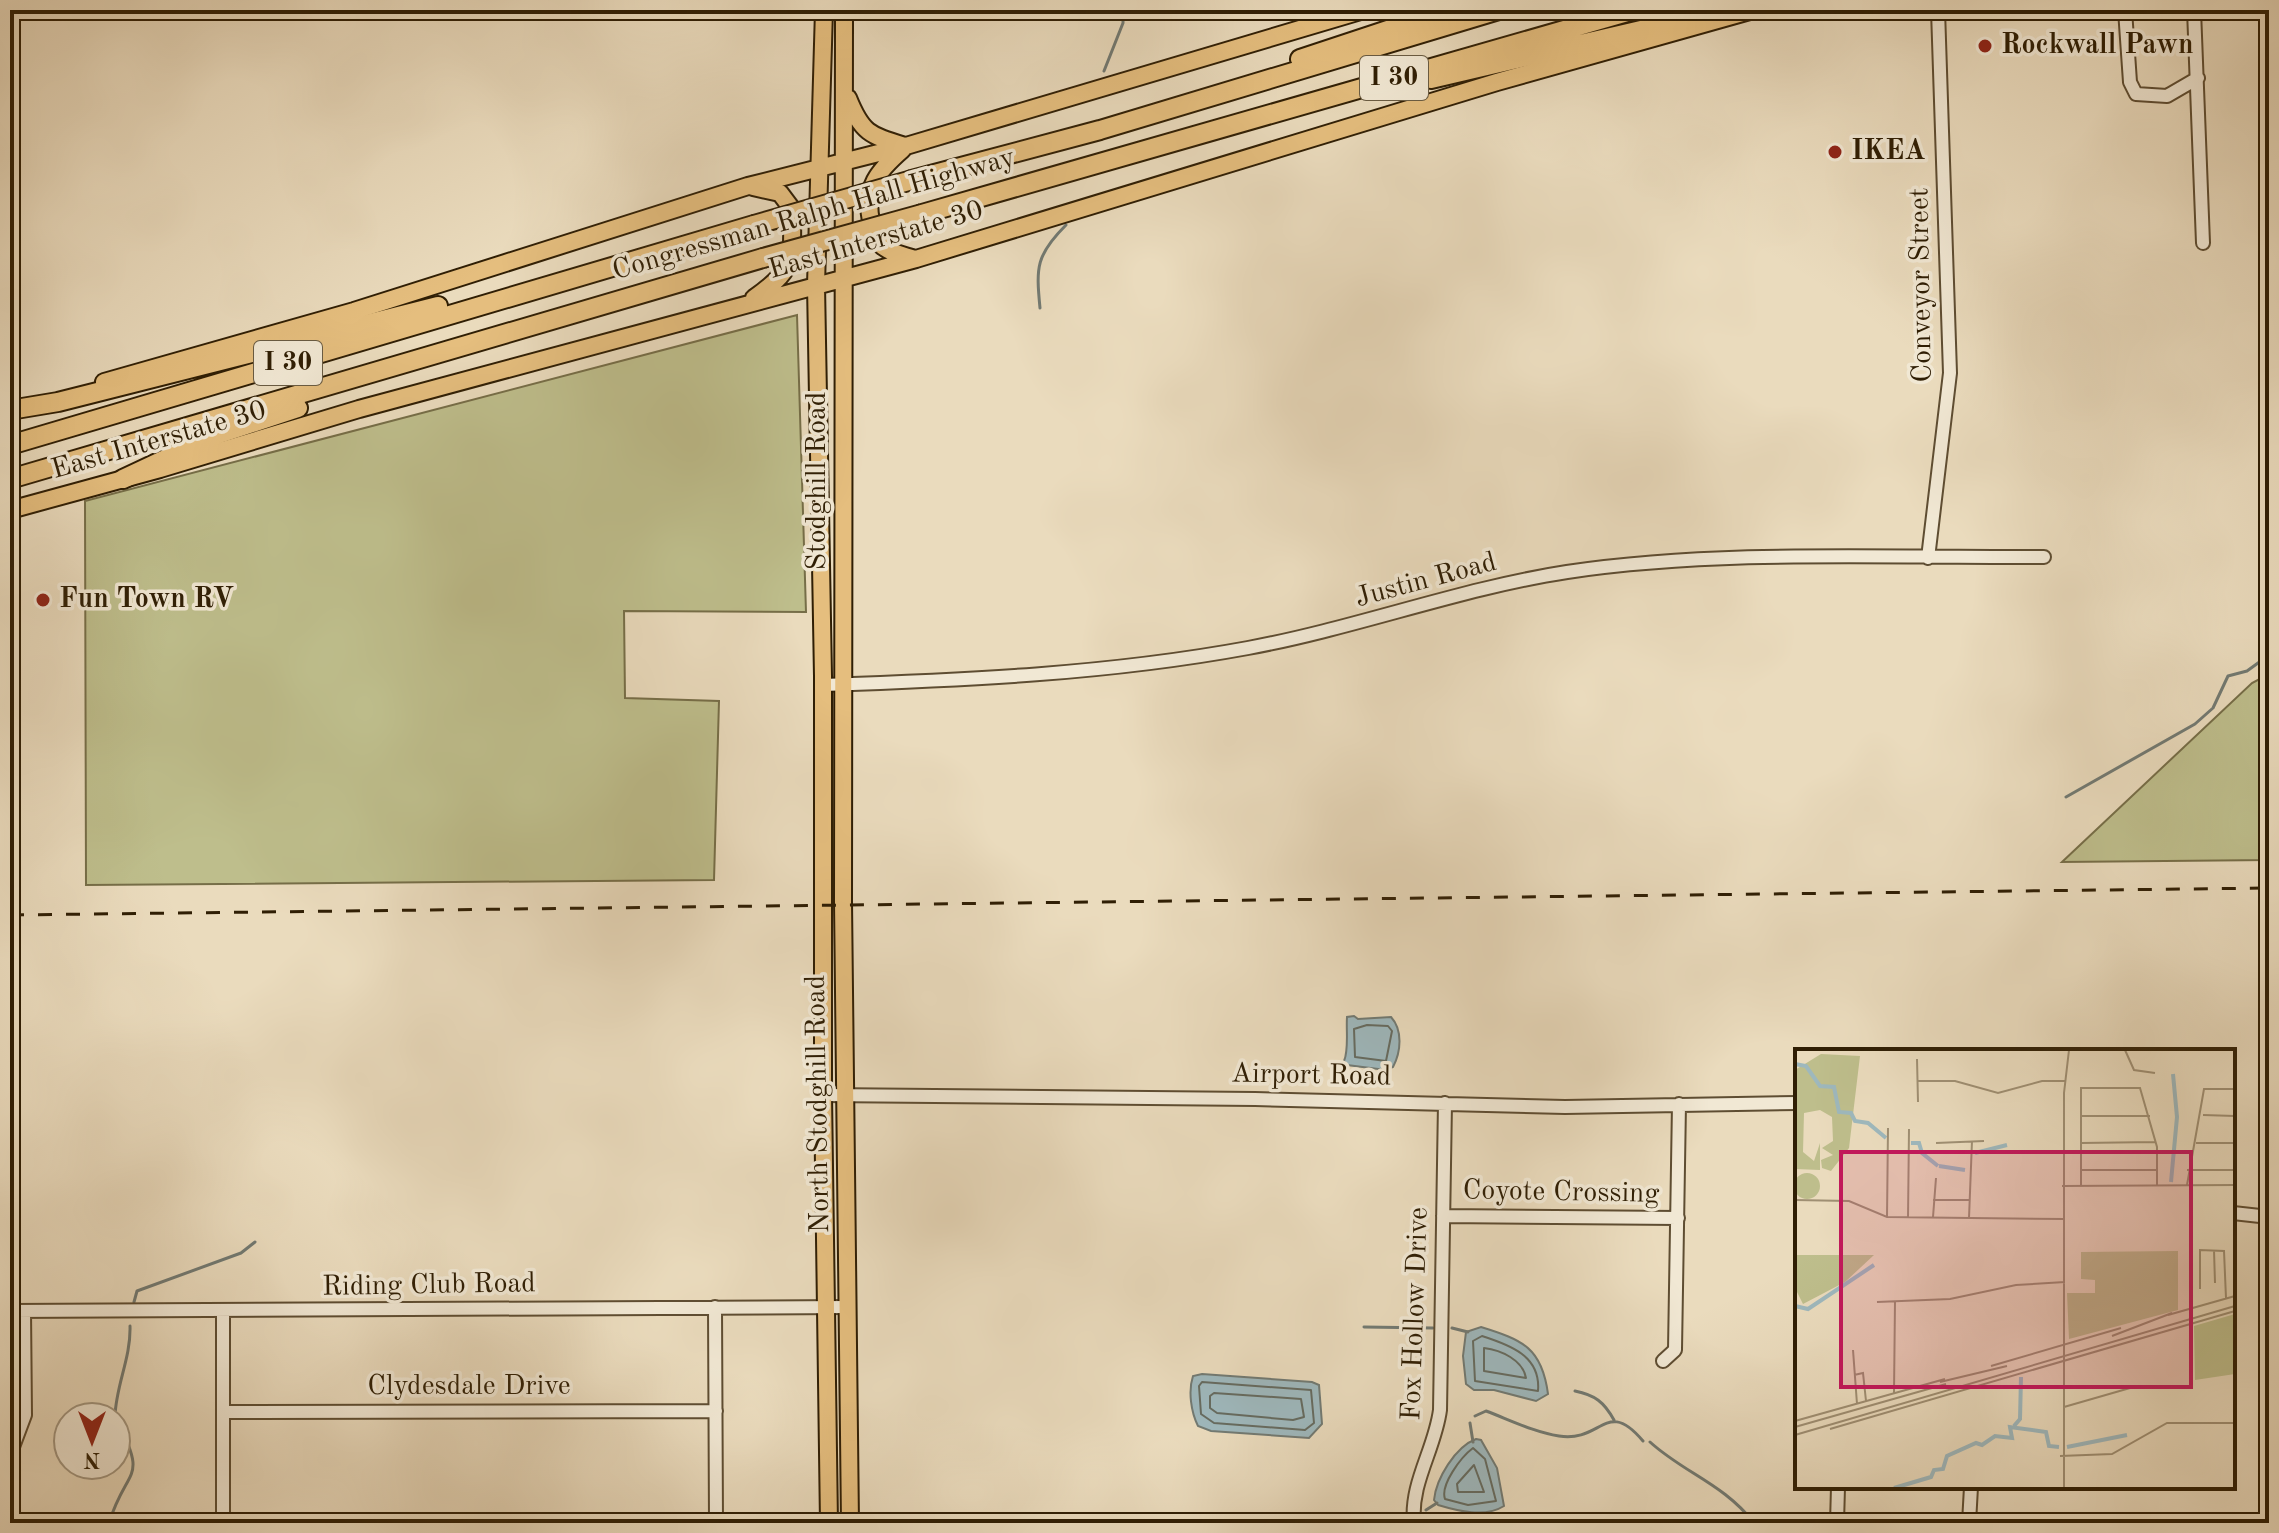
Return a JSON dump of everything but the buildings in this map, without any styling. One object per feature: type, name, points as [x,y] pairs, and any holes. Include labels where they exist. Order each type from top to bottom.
[{"type":"highway","points":[[1202,100],[1238,81],[1448,10]]},
{"type":"highway","name":"Congressman Ralph Hall Highway","points":[[10,445],[754,225],[1202,100],[1499,10]]},
{"type":"highway","name":"Congressman Ralph Hall Highway","points":[[10,479],[322,389],[529,324],[1634,10]]},
{"type":"highway","points":[[1153,148],[1208,139],[1425,81],[1727,10]]},
{"type":"highway","points":[[10,409],[58,402],[453,303],[567,280]]},
{"type":"highway","points":[[123,479],[219,434],[500,341],[529,324]]},
{"type":"main road","name":"Stodghill Road","points":[[823,685],[816,285],[824,10]]},
{"type":"main road","name":"Stodghill Road","points":[[843,684],[844,10]]},
{"type":"main road","points":[[10,409],[354,311],[748,186],[906,146],[1364,10]]},
{"type":"main road","name":"East Interstate 30","points":[[10,510],[359,409],[916,259],[1505,79],[1753,10]]},
{"type":"main road","points":[[845,90],[859,126],[875,137],[906,146]]},
{"type":"main road","points":[[906,146],[876,175],[868,197],[868,209],[873,236],[880,244],[916,259]]},
{"type":"main road","points":[[743,305],[785,274],[792,230],[788,200],[780,193],[748,186]]},
{"type":"main road","name":"North Stodghill Road","points":[[843,684],[850,1523]]},
{"type":"main road","name":"North Stodghill Road","points":[[823,685],[823,1095],[829,1523]]},
{"type":"street","name":"Conveyor Street","points":[[1928,558],[1950,373],[1938,10]]},
{"type":"street","points":[[2125,10],[2130,82],[2136,94],[2167,96],[2198,78]]},
{"type":"street","points":[[2194,10],[2203,243]]},
{"type":"street","name":"Justin Road","points":[[823,685],[980,681],[1058,674],[1233,650],[1361,624],[1521,580],[1571,572],[1721,560],[2044,557]]},
{"type":"street","name":"Airport Road","points":[[823,1095],[1575,1107],[1795,1103]]},
{"type":"street","name":"Fox Hollow Drive","points":[[1414,1523],[1418,1480],[1437,1433],[1440,1410],[1445,1103]]},
{"type":"street","points":[[1663,1361],[1675,1350],[1679,1104]]},
{"type":"street","points":[[2235,1213],[2269,1217]]},
{"type":"street","name":"Coyote Crossing","points":[[1443,1216],[1678,1218]]},
{"type":"street","points":[[715,1307],[716,1523]]},
{"type":"street","name":"Riding Club Road","points":[[10,1311],[849,1307]]},
{"type":"street","points":[[10,1455],[25,1415],[24,1311]]},
{"type":"street","points":[[223,1311],[223,1523]]},
{"type":"street","name":"Clydesdale Drive","points":[[223,1412],[716,1411]]},
{"type":"street","points":[[10,1414],[25,1415]]},
{"type":"street","points":[[1837,1523],[1838,1489]]},
{"type":"street","points":[[1969,1523],[1971,1489]]},
{"type":"green space","points":[[797,315],[806,612],[624,611],[625,698],[719,701],[714,880],[86,885],[85,501]]},
{"type":"green space","points":[[2269,674],[2269,860],[2062,862],[2252,683]]},
{"type":"water","points":[[1347,1017],[1358,1019],[1391,1017],[1395,1022],[1400,1041],[1393,1067],[1386,1070],[1347,1065],[1344,1061]]},
{"type":"water","points":[[1481,1327],[1508,1336],[1528,1348],[1541,1366],[1548,1394],[1536,1401],[1494,1390],[1474,1390],[1466,1384],[1463,1356],[1466,1332]]},
{"type":"water","points":[[1202,1374],[1312,1382],[1319,1385],[1322,1424],[1309,1438],[1211,1431],[1198,1426],[1192,1408],[1191,1388],[1193,1376]]},
{"type":"water","points":[[1476,1439],[1481,1440],[1497,1468],[1504,1506],[1480,1513],[1438,1505],[1434,1500],[1443,1474],[1454,1456]]},
{"type":"waterway","points":[[1104,71],[1123,23],[1123,10]]},
{"type":"waterway","points":[[1040,308],[1040,262],[1049,245],[1066,225]]},
{"type":"waterway","points":[[2066,797],[2195,724],[2213,708],[2228,676],[2247,671],[2269,655]]},
{"type":"waterway","points":[[134,1302],[137,1291],[241,1253],[255,1242]]},
{"type":"waterway","points":[[117,1401],[130,1326]]},
{"type":"waterway","points":[[1364,1327],[1433,1328]]},
{"type":"waterway","points":[[1452,1328],[1468,1332]]},
{"type":"waterway","points":[[1575,1391],[1598,1400],[1614,1420]]},
{"type":"waterway","points":[[1475,1416],[1486,1411],[1531,1429],[1559,1436],[1585,1434],[1612,1422],[1620,1423],[1631,1428],[1643,1441]]},
{"type":"waterway","points":[[1470,1423],[1473,1442]]},
{"type":"waterway","points":[[1650,1442],[1730,1498],[1754,1523]]},
{"type":"waterway","points":[[132,1459],[132,1473]]},
{"type":"waterway","points":[[109,1523],[128,1481]]},
{"type":"waterway","points":[[1426,1510],[1437,1503]]},
{"type":"waterway","points":[[1381,1523],[1404,1521]]},
{"type":"railway","points":[[10,915],[2269,888]]},
{"type":"place","name":"Rockwall Pawn","points":[[1985,46]]},
{"type":"place","name":"IKEA","points":[[1835,152]]},
{"type":"place","name":"Fun Town RV","points":[[43,600]]}]
